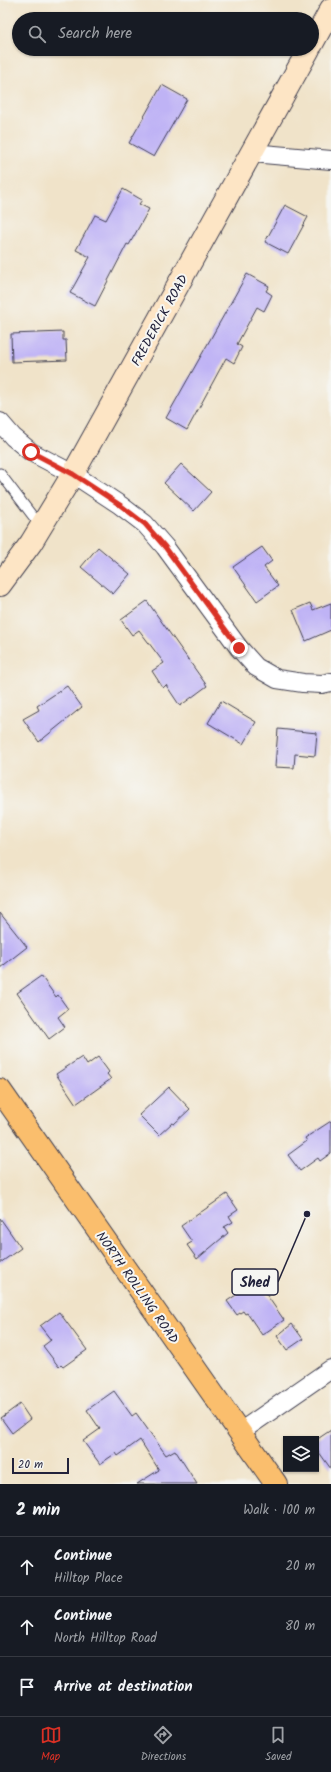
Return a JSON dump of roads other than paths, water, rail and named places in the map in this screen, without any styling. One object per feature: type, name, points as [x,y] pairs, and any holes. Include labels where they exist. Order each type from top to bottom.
[{"type":"main road","points":[[319,31],[331,9]]},
{"type":"main road","name":"FREDERICK ROAD","points":[[0,585],[26,549],[73,474],[305,56]]},
{"type":"main road","name":"NORTH ROLLING ROAD","points":[[0,1090],[276,1484]]},
{"type":"street","points":[[252,152],[331,160]]},
{"type":"street","points":[[0,422],[13,437],[31,452],[73,474],[120,505],[145,524],[165,547],[239,648],[256,668],[277,679],[302,683],[322,684],[331,682]]},
{"type":"street","points":[[240,1432],[331,1369]]},
{"type":"lane","points":[[0,474],[40,527]]},
{"type":"place","name":"Shed","points":[[307,1214]]}]
